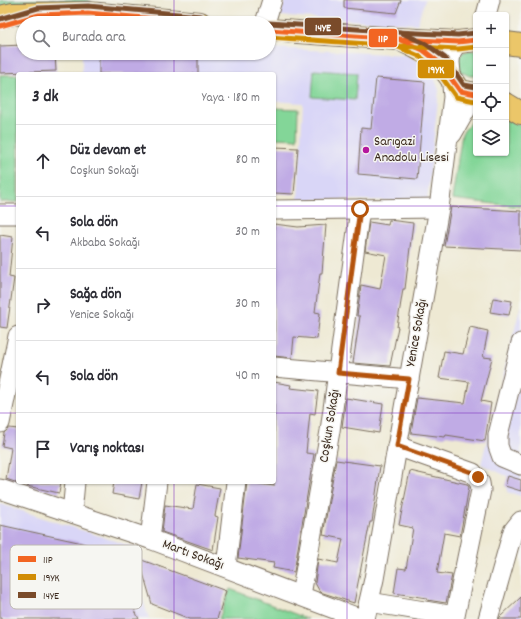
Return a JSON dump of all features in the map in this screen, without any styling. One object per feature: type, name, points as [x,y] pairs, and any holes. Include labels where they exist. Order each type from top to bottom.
[{"type":"main road","points":[[0,17],[13,14],[39,15],[88,13],[122,16]]},
{"type":"main road","points":[[0,26],[16,21]]},
{"type":"main road","points":[[276,30],[398,39],[467,41]]},
{"type":"main road","points":[[398,39],[423,50],[442,64],[460,91],[473,93]]},
{"type":"main road","points":[[509,43],[521,45]]},
{"type":"main road","points":[[509,106],[521,113]]},
{"type":"street","points":[[267,16],[272,0]]},
{"type":"street","points":[[487,12],[490,0]]},
{"type":"street","name":"Yenice Sokağı","points":[[367,610],[439,208],[454,97],[450,62],[451,52],[467,41]]},
{"type":"street","points":[[449,141],[468,106],[473,102]]},
{"type":"street","points":[[276,210],[439,208]]},
{"type":"street","name":"Coşkun Sokağı","points":[[301,596],[330,431],[360,209]]},
{"type":"street","points":[[0,214],[16,214]]},
{"type":"street","points":[[0,423],[13,343]]},
{"type":"street","points":[[521,343],[498,435],[498,446],[502,457],[521,466]]},
{"type":"street","points":[[276,368],[409,379]]},
{"type":"street","points":[[367,610],[455,616],[481,490],[480,483],[474,473],[397,446]]},
{"type":"street","points":[[72,513],[75,484]]},
{"type":"street","points":[[150,539],[157,484]]},
{"type":"street","points":[[226,567],[236,484]]},
{"type":"street","name":"Martı Sokağı","points":[[0,489],[150,539],[361,619]]},
{"type":"street","points":[[488,619],[513,531],[521,521]]},
{"type":"shaded area","points":[[285,0],[425,0],[417,24],[280,16]]},
{"type":"shaded area","name":"Sarıgazi Anadolu Lisesi","points":[[276,48],[407,55],[425,66],[434,77],[439,90],[427,201],[298,199],[303,103],[276,101],[276,72],[82,72],[82,60],[276,60]]},
{"type":"shaded area","points":[[521,304],[521,496],[507,492],[509,477],[481,464]]},
{"type":"shaded area","points":[[0,504],[128,545],[10,545],[10,609],[142,609],[142,596],[149,619],[0,619]]},
{"type":"green space","points":[[86,0],[92,2],[35,5],[0,12],[0,1]]},
{"type":"green space","points":[[473,51],[473,76],[470,76],[459,71],[458,59],[463,52]]},
{"type":"green space","points":[[314,70],[357,73],[355,100],[312,97]]},
{"type":"green space","points":[[0,75],[16,75],[16,202],[0,202]]},
{"type":"green space","points":[[276,108],[298,109],[297,139],[276,138]]},
{"type":"green space","points":[[473,120],[473,156],[509,156],[509,120],[521,126],[521,207],[452,199],[462,133]]},
{"type":"green space","points":[[230,589],[308,619],[219,619]]},
{"type":"building","points":[[344,0],[401,0],[396,13],[344,8]]},
{"type":"building","points":[[16,45],[16,60],[55,60],[56,71],[0,73],[0,46]]},
{"type":"building","points":[[99,60],[198,60],[198,72],[99,72]]},
{"type":"building","points":[[376,78],[425,82],[417,179],[358,174],[361,128],[371,129]]},
{"type":"building","points":[[276,147],[298,148],[294,194],[276,193]]},
{"type":"building","points":[[451,207],[521,211],[521,250],[444,246]]},
{"type":"building","points":[[389,220],[413,223],[405,289],[403,289],[398,327],[390,366],[353,363],[360,316],[357,316],[361,285],[380,289],[386,255],[365,251],[369,222],[388,225]]},
{"type":"building","points":[[276,224],[298,227],[326,225],[322,273],[320,273],[315,312],[320,313],[317,339],[294,337],[292,358],[276,356]]},
{"type":"building","points":[[0,235],[13,237],[9,277],[14,278],[7,328],[0,327]]},
{"type":"building","points":[[493,298],[512,301],[509,315],[490,312]]},
{"type":"building","points":[[470,327],[488,331],[483,357],[492,358],[481,401],[491,403],[485,441],[446,435],[445,437],[411,433],[417,398],[465,403],[469,382],[439,378],[444,351],[463,354]]},
{"type":"building","points":[[276,382],[291,385],[290,388],[318,391],[315,414],[310,413],[306,453],[314,454],[294,572],[273,568],[274,563],[238,558],[247,484],[274,486],[274,484],[276,484]]},
{"type":"building","points":[[346,398],[383,404],[379,433],[342,427]]},
{"type":"building","points":[[9,428],[16,429],[16,482],[6,479],[11,448],[2,446],[4,433]]},
{"type":"building","points":[[336,460],[380,466],[372,522],[370,522],[354,603],[320,592],[315,583],[318,559],[338,563],[343,539],[323,535]]},
{"type":"building","points":[[410,471],[467,484],[469,487],[460,536],[444,533],[437,573],[452,575],[446,603],[427,600],[427,598],[394,593],[398,568],[406,569],[413,528],[399,525]]},
{"type":"building","points":[[508,476],[521,480],[521,491],[505,486]]},
{"type":"building","points":[[28,484],[61,484],[59,493],[27,486]]},
{"type":"building","points":[[114,484],[142,484],[139,499],[112,494]]},
{"type":"building","points":[[197,484],[220,488],[215,516],[218,517],[213,550],[162,532],[165,505],[193,509]]},
{"type":"building","points":[[0,525],[88,545],[10,545],[10,609],[134,609],[139,619],[0,619]]},
{"type":"building","points":[[142,560],[226,591],[217,619],[190,619],[152,604],[142,569]]},
{"type":"building","points":[[521,597],[521,619],[499,619],[500,617]]},
{"type":"transit line","name":"14YE","points":[[0,19],[38,8],[88,6],[201,16]]},
{"type":"transit line","name":"11P","points":[[35,16],[88,13],[122,16]]},
{"type":"transit line","name":"11P","points":[[0,26],[16,21]]},
{"type":"transit line","name":"14YE","points":[[276,23],[400,32],[426,44],[445,58],[464,85],[473,86]]},
{"type":"transit line","name":"11P","points":[[276,30],[398,39],[423,50],[441,64],[460,91],[473,93]]},
{"type":"transit line","name":"14YE","points":[[398,32],[458,35],[473,33]]},
{"type":"transit line","name":"19YK","points":[[276,37],[396,46],[419,56],[436,69],[456,97],[473,101]]},
{"type":"transit line","name":"11P","points":[[398,39],[458,42],[473,40]]},
{"type":"transit line","name":"19YK","points":[[398,46],[458,49],[473,47]]},
{"type":"place","name":"Sarıgazi Anadolu Lisesi","points":[[366,150]]},
{"type":"route","points":[[360,209],[338,373],[409,379],[397,446],[474,473],[478,477]]}]
